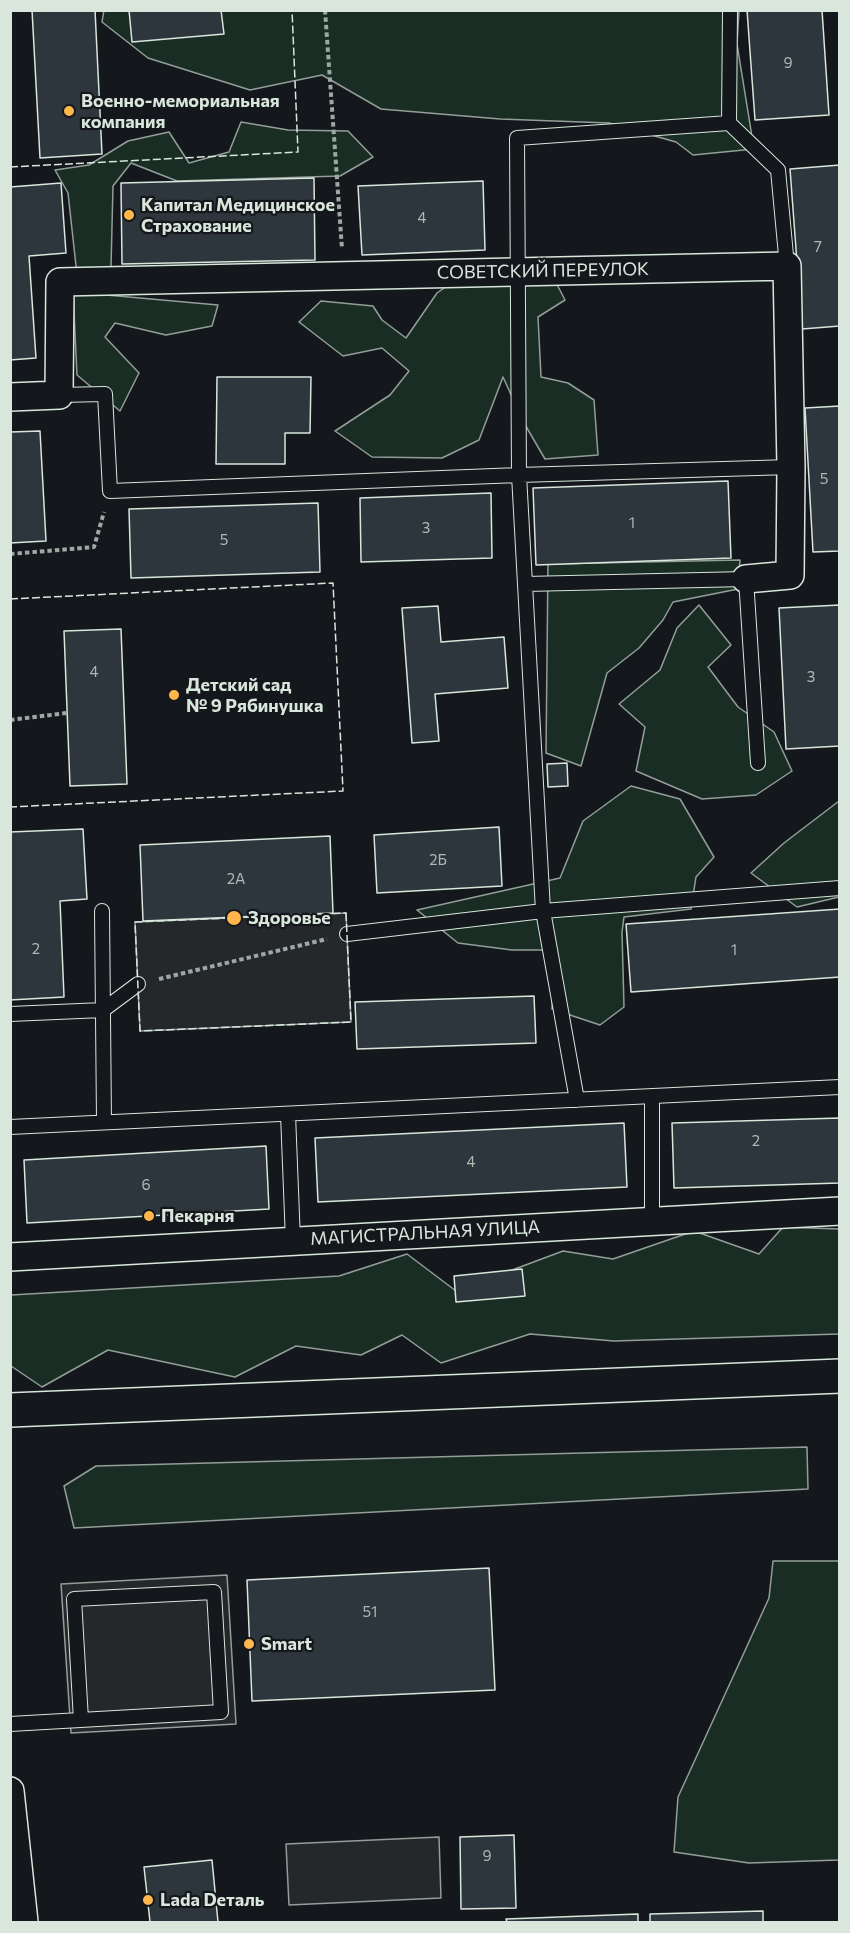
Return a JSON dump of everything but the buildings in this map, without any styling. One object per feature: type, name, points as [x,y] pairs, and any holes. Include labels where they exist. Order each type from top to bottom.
[{"type":"main road","points":[[10,1410],[840,1377]]},
{"type":"street","name":"СОВЕТСКИЙ ПЕРЕУЛОК","points":[[59,395],[60,282],[787,266]]},
{"type":"street","points":[[746,579],[790,575],[791,467],[787,266]]},
{"type":"street","points":[[10,397],[59,395]]},
{"type":"street","name":"МАГИСТРАЛЬНАЯ УЛИЦА","points":[[10,1257],[840,1211]]},
{"type":"street","points":[[11,1793],[24,1923]]},
{"type":"lane","points":[[730,10],[729,123],[778,170],[787,266]]},
{"type":"lane","points":[[577,1100],[543,911],[519,475],[517,138],[729,123]]},
{"type":"lane","points":[[59,395],[105,394],[111,491],[791,467]]},
{"type":"lane","points":[[525,584],[746,579],[758,763]]},
{"type":"lane","points":[[347,934],[543,911],[840,888]]},
{"type":"lane","points":[[102,911],[104,1122]]},
{"type":"lane","points":[[10,1014],[103,1010],[138,984]]},
{"type":"lane","points":[[10,1127],[840,1087]]},
{"type":"lane","points":[[652,1096],[652,1221]]},
{"type":"lane","points":[[288,1114],[293,1240]]},
{"type":"lane","points":[[10,1725],[221,1712],[214,1592],[74,1599],[81,1720]]},
{"type":"path","points":[[325,10],[344,276]]},
{"type":"path","points":[[10,554],[94,547],[111,491]]},
{"type":"path","points":[[10,720],[67,713]]},
{"type":"path","points":[[138,984],[347,934]]},
{"type":"green space","points":[[104,10],[739,11],[737,44],[754,149],[693,155],[676,142],[609,123],[500,119],[381,109],[322,75],[250,90],[148,58],[102,22]]},
{"type":"green space","points":[[241,122],[288,130],[348,131],[373,157],[340,176],[177,181],[131,163],[113,186],[111,267],[77,275],[68,193],[55,170],[89,165],[128,141],[169,132],[189,163],[229,152]]},
{"type":"green space","points":[[484,260],[545,261],[565,300],[538,317],[541,377],[568,383],[594,400],[598,455],[545,459],[524,423],[503,377],[479,440],[442,458],[372,457],[335,431],[390,395],[409,371],[382,348],[343,356],[299,322],[321,301],[373,306],[382,320],[406,338],[437,293]]},
{"type":"green space","points":[[73,292],[218,305],[212,326],[166,335],[115,323],[105,337],[139,373],[120,411],[77,375]]},
{"type":"green space","points":[[740,560],[738,589],[673,602],[663,620],[639,648],[607,673],[581,766],[546,753],[548,564]]},
{"type":"green space","points":[[699,605],[731,645],[708,667],[738,707],[774,732],[792,771],[756,795],[702,799],[636,771],[645,727],[619,704],[660,670],[677,628]]},
{"type":"green space","points":[[631,786],[680,799],[714,857],[696,877],[691,909],[624,917],[622,932],[624,1007],[600,1025],[552,1009],[553,950],[512,950],[458,943],[417,910],[560,878],[583,821]]},
{"type":"green space","points":[[839,801],[839,897],[797,907],[751,873],[784,843]]},
{"type":"green space","points":[[783,1227],[839,1229],[839,1334],[614,1341],[530,1334],[441,1363],[402,1335],[361,1355],[296,1346],[235,1377],[108,1350],[42,1387],[11,1366],[11,1295],[339,1276],[407,1254],[456,1291],[563,1251],[613,1259],[694,1231],[759,1254]]},
{"type":"green space","points":[[807,1447],[808,1489],[74,1528],[64,1486],[96,1466]]},
{"type":"green space","points":[[773,1561],[839,1561],[839,1860],[749,1863],[674,1852],[678,1797],[769,1598]]},
{"type":"shaded area","points":[[346,913],[351,1022],[140,1031],[135,922]]},
{"type":"shaded area","points":[[227,1575],[236,1724],[71,1733],[61,1584]]},
{"type":"shaded area","points":[[439,1837],[441,1898],[289,1905],[286,1844]]},
{"type":"fence","points":[[10,167],[298,152],[292,10]]},
{"type":"fence","points":[[10,599],[333,583],[343,791],[10,807]]},
{"type":"fence","points":[[346,913],[351,1022],[140,1031],[135,922],[346,913]]},
{"type":"place","name":"Военно-мемориальная компания","points":[[69,111]]},
{"type":"place","name":"Капитал Медицинское Страхование","points":[[129,215]]},
{"type":"place","name":"Детский сад № 9 Рябинушка","points":[[174,695]]},
{"type":"place","name":"Здоровье","points":[[234,918]]},
{"type":"place","name":"Пекарня","points":[[149,1216]]},
{"type":"place","name":"Smart","points":[[249,1644]]},
{"type":"place","name":"Lada Dеталь","points":[[148,1900]]}]
